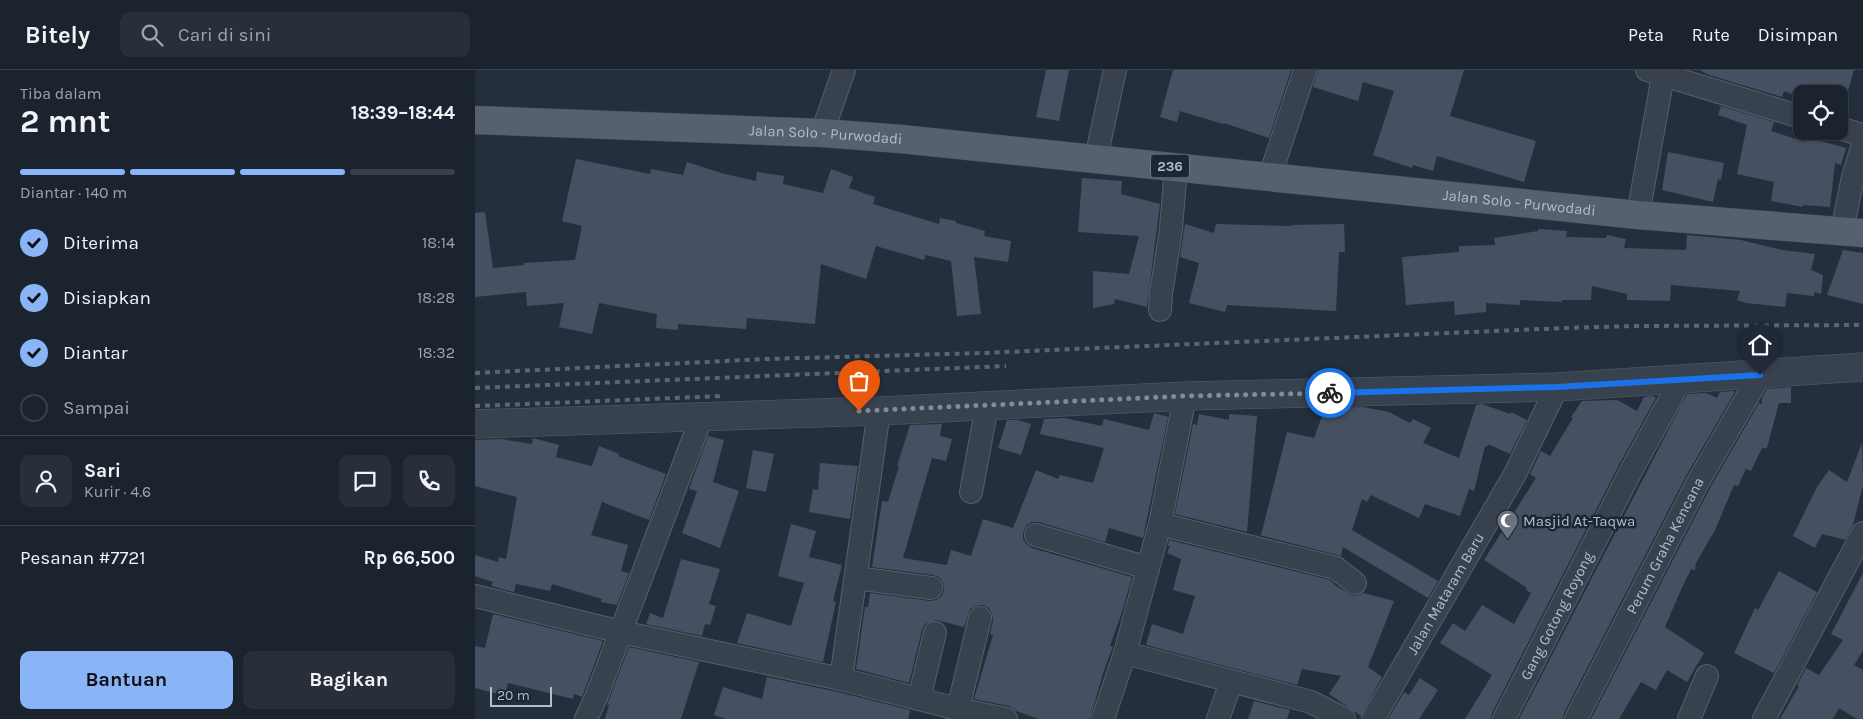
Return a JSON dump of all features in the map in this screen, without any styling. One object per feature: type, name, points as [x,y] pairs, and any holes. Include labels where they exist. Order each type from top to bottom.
[{"type":"main road","name":"Jalan Solo - Purwodadi","points":[[475,120],[901,139],[1638,215],[1852,232]]},
{"type":"street","points":[[822,134],[830,106],[844,70]]},
{"type":"street","points":[[1096,158],[1115,70]]},
{"type":"street","points":[[1270,176],[1305,70]]},
{"type":"street","points":[[1638,215],[1658,72],[1793,114]]},
{"type":"street","points":[[1848,131],[1863,135]]},
{"type":"street","points":[[1852,232],[1853,177],[1863,144]]},
{"type":"street","points":[[1161,310],[1161,294],[1171,229],[1176,166]]},
{"type":"street","points":[[475,424],[879,411],[1185,396],[1557,387],[1863,367]]},
{"type":"street","name":"Perum Graha Kencana","points":[[1576,719],[1699,482],[1760,375]]},
{"type":"street","name":"Gang Gotong Royong","points":[[1504,719],[1632,469],[1670,400],[1679,379]]},
{"type":"street","name":"Jalan Mataram Baru","points":[[1373,719],[1515,474],[1557,387]]},
{"type":"street","points":[[1103,719],[1125,653],[1160,524],[1185,396]]},
{"type":"street","points":[[971,492],[987,406]]},
{"type":"street","points":[[841,679],[879,411]]},
{"type":"street","points":[[586,719],[597,695],[702,416]]},
{"type":"street","points":[[1160,524],[1336,568],[1355,583]]},
{"type":"street","points":[[1764,719],[1863,533]]},
{"type":"street","points":[[1036,535],[1148,568]]},
{"type":"street","points":[[856,578],[931,588]]},
{"type":"street","points":[[475,596],[621,632],[841,679],[958,709],[1006,719]]},
{"type":"street","points":[[958,709],[980,618]]},
{"type":"street","points":[[919,699],[935,633]]},
{"type":"street","points":[[1125,653],[1231,682],[1344,719]]},
{"type":"street","points":[[1689,719],[1707,676]]},
{"type":"street","points":[[1219,719],[1231,682]]},
{"type":"building","points":[[1046,70],[1069,70],[1059,121],[1036,117]]},
{"type":"building","points":[[1173,70],[1291,70],[1269,138],[1180,111],[1177,122],[1160,117]]},
{"type":"building","points":[[1318,70],[1464,70],[1450,116],[1536,141],[1524,182],[1437,156],[1433,171],[1413,165],[1412,168],[1373,155],[1394,91],[1363,82],[1358,101],[1313,87]]},
{"type":"building","points":[[1699,70],[1854,70],[1848,91],[1848,85],[1793,85],[1793,94],[1784,91],[1782,97],[1709,75]]},
{"type":"building","points":[[1721,106],[1774,122],[1771,131],[1793,138],[1793,140],[1805,142],[1805,140],[1817,140],[1846,148],[1841,165],[1835,163],[1830,207],[1803,205],[1803,207],[1771,201],[1774,182],[1737,174],[1747,125],[1718,115]]},
{"type":"building","points":[[1668,152],[1724,163],[1721,180],[1718,179],[1713,202],[1662,190]]},
{"type":"building","points":[[576,159],[650,174],[651,169],[683,175],[687,162],[721,173],[756,181],[757,172],[784,176],[783,184],[823,193],[831,169],[853,177],[849,188],[875,197],[873,204],[939,224],[940,218],[956,221],[956,223],[985,231],[984,236],[1011,241],[1008,262],[974,257],[981,314],[957,316],[951,261],[926,255],[924,260],[876,246],[866,279],[821,264],[815,324],[747,318],[746,329],[678,324],[678,330],[656,328],[657,314],[599,303],[592,334],[559,327],[564,303],[527,306],[526,292],[475,297],[475,213],[485,212],[493,268],[524,265],[524,263],[575,260],[582,226],[562,221]]},
{"type":"building","points":[[1082,178],[1122,181],[1121,194],[1160,204],[1147,307],[1115,299],[1114,304],[1093,308],[1093,271],[1129,274],[1139,236],[1078,232]]},
{"type":"building","points":[[1185,224],[1214,233],[1216,224],[1291,226],[1344,224],[1345,252],[1339,252],[1336,311],[1227,305],[1225,312],[1189,303],[1199,263],[1180,257]]},
{"type":"building","points":[[1538,229],[1567,231],[1566,237],[1606,238],[1607,235],[1626,239],[1624,248],[1686,250],[1687,235],[1741,240],[1782,250],[1815,254],[1811,270],[1823,275],[1821,294],[1814,292],[1814,296],[1787,293],[1785,307],[1746,303],[1737,300],[1740,291],[1671,285],[1670,301],[1627,300],[1627,294],[1592,286],[1591,300],[1562,300],[1562,302],[1520,300],[1520,305],[1486,303],[1486,312],[1455,315],[1454,301],[1406,305],[1402,257],[1459,252],[1459,246],[1495,245],[1494,238],[1538,231]]},
{"type":"building","points":[[1843,250],[1863,253],[1863,304],[1827,295]]},
{"type":"building","points":[[1791,387],[1791,403],[1779,403],[1767,448],[1762,448],[1751,471],[1746,469],[1738,486],[1734,485],[1715,530],[1696,563],[1695,570],[1691,569],[1665,627],[1704,653],[1687,682],[1667,670],[1656,690],[1641,682],[1619,719],[1591,719],[1710,488],[1759,403],[1762,404],[1762,398],[1767,389]]},
{"type":"building","points":[[1734,391],[1686,476],[1564,713],[1563,719],[1519,719],[1687,394],[1706,393],[1717,398],[1720,392]]},
{"type":"building","points":[[1653,396],[1656,398],[1620,463],[1492,713],[1491,719],[1465,719],[1492,675],[1440,643],[1453,623],[1465,631],[1482,605],[1514,624],[1531,593],[1526,590],[1527,588],[1484,560],[1536,478],[1530,474],[1541,451],[1550,456],[1582,401],[1617,400],[1637,411],[1644,397]]},
{"type":"building","points":[[1482,404],[1510,414],[1511,412],[1527,420],[1510,454],[1488,444],[1487,447],[1485,446],[1474,491],[1469,489],[1460,516],[1425,504],[1419,518],[1371,495],[1367,502],[1362,499],[1352,530],[1438,581],[1428,598],[1343,547],[1341,556],[1248,532],[1261,535],[1287,432],[1314,438],[1325,408],[1363,407],[1389,412],[1410,423],[1413,419],[1431,428],[1423,443],[1459,458],[1476,405]]},
{"type":"building","points":[[1154,413],[1168,417],[1143,538],[1109,528],[1105,542],[1039,522],[1032,522],[1027,525],[1023,532],[1023,539],[1032,548],[1132,577],[1110,646],[1113,647],[1104,670],[1090,719],[1039,719],[1016,711],[1009,706],[974,699],[993,635],[990,634],[993,621],[992,614],[989,608],[983,605],[970,609],[964,627],[936,620],[925,624],[909,683],[856,669],[865,607],[868,607],[870,593],[930,601],[942,596],[944,590],[943,583],[939,577],[933,575],[872,567],[882,501],[888,502],[910,425],[942,424],[940,436],[952,439],[946,461],[932,458],[903,558],[947,565],[951,550],[971,556],[983,519],[1013,528],[1036,470],[1058,479],[1060,475],[1093,483],[1104,448],[1040,434],[1044,419],[1064,418],[1102,426],[1104,419],[1149,430]]},
{"type":"building","points":[[1199,414],[1229,420],[1229,414],[1257,416],[1247,532],[1175,514],[1193,424],[1197,425]]},
{"type":"building","points":[[1007,420],[1018,420],[1031,424],[1021,455],[998,448]]},
{"type":"building","points":[[708,436],[724,440],[713,482],[739,491],[720,548],[682,533],[697,491],[689,489]]},
{"type":"building","points":[[533,438],[559,445],[556,457],[592,466],[599,446],[619,454],[618,456],[666,474],[649,520],[602,502],[591,535],[628,545],[621,571],[629,573],[617,605],[601,602],[602,599],[552,584],[550,591],[516,584],[514,592],[491,586],[493,582],[475,576],[475,555],[498,562],[499,557],[506,559],[517,497],[475,486],[475,440],[501,439],[532,444]]},
{"type":"building","points":[[1862,443],[1863,485],[1853,525],[1845,540],[1822,534],[1815,548],[1793,536],[1817,487],[1829,470],[1847,482]]},
{"type":"building","points":[[753,450],[774,454],[766,492],[746,488]]},
{"type":"building","points":[[820,463],[858,466],[850,519],[809,512],[813,489],[818,490]]},
{"type":"building","points":[[791,524],[816,531],[809,557],[842,565],[833,601],[836,602],[823,662],[737,643],[747,613],[791,626],[804,583],[778,576]]},
{"type":"building","points":[[1169,540],[1330,580],[1353,596],[1363,593],[1394,601],[1368,667],[1382,677],[1361,716],[1329,694],[1341,676],[1302,669],[1297,685],[1146,645],[1152,624],[1183,634],[1195,596],[1173,590],[1181,559],[1167,553],[1170,546],[1168,546]]},
{"type":"building","points":[[681,559],[720,569],[709,604],[716,606],[710,625],[705,624],[702,636],[646,624],[650,613],[663,618]]},
{"type":"building","points":[[1779,571],[1817,592],[1774,673],[1734,653],[1755,608],[1758,610]]},
{"type":"building","points":[[1863,573],[1863,651],[1854,665],[1863,670],[1863,719],[1857,719],[1839,708],[1833,719],[1780,719],[1799,686],[1797,685],[1806,668],[1819,675],[1843,640],[1831,634]]},
{"type":"building","points":[[493,614],[603,641],[582,697],[574,694],[573,699],[508,683],[505,696],[475,688],[475,646],[485,648]]},
{"type":"building","points":[[629,647],[699,662],[681,719],[605,719],[609,705],[607,705]]},
{"type":"building","points":[[767,677],[910,710],[908,719],[726,719],[714,715],[723,687],[762,699]]},
{"type":"building","points":[[1420,678],[1438,690],[1419,719],[1388,719],[1404,692],[1409,695]]},
{"type":"building","points":[[1254,701],[1290,710],[1287,719],[1248,719]]},
{"type":"railway","points":[[475,373],[767,359],[983,353],[1565,328],[1863,325]]},
{"type":"railway","points":[[475,388],[1006,366]]},
{"type":"railway","points":[[475,406],[724,396]]},
{"type":"way so far","points":[[859,411],[1185,396],[1330,393]]},
{"type":"place","name":"Masjid At-Taqwa","points":[[1507,540]]},
{"type":"route","points":[[1330,393],[1557,387],[1760,375]]}]
